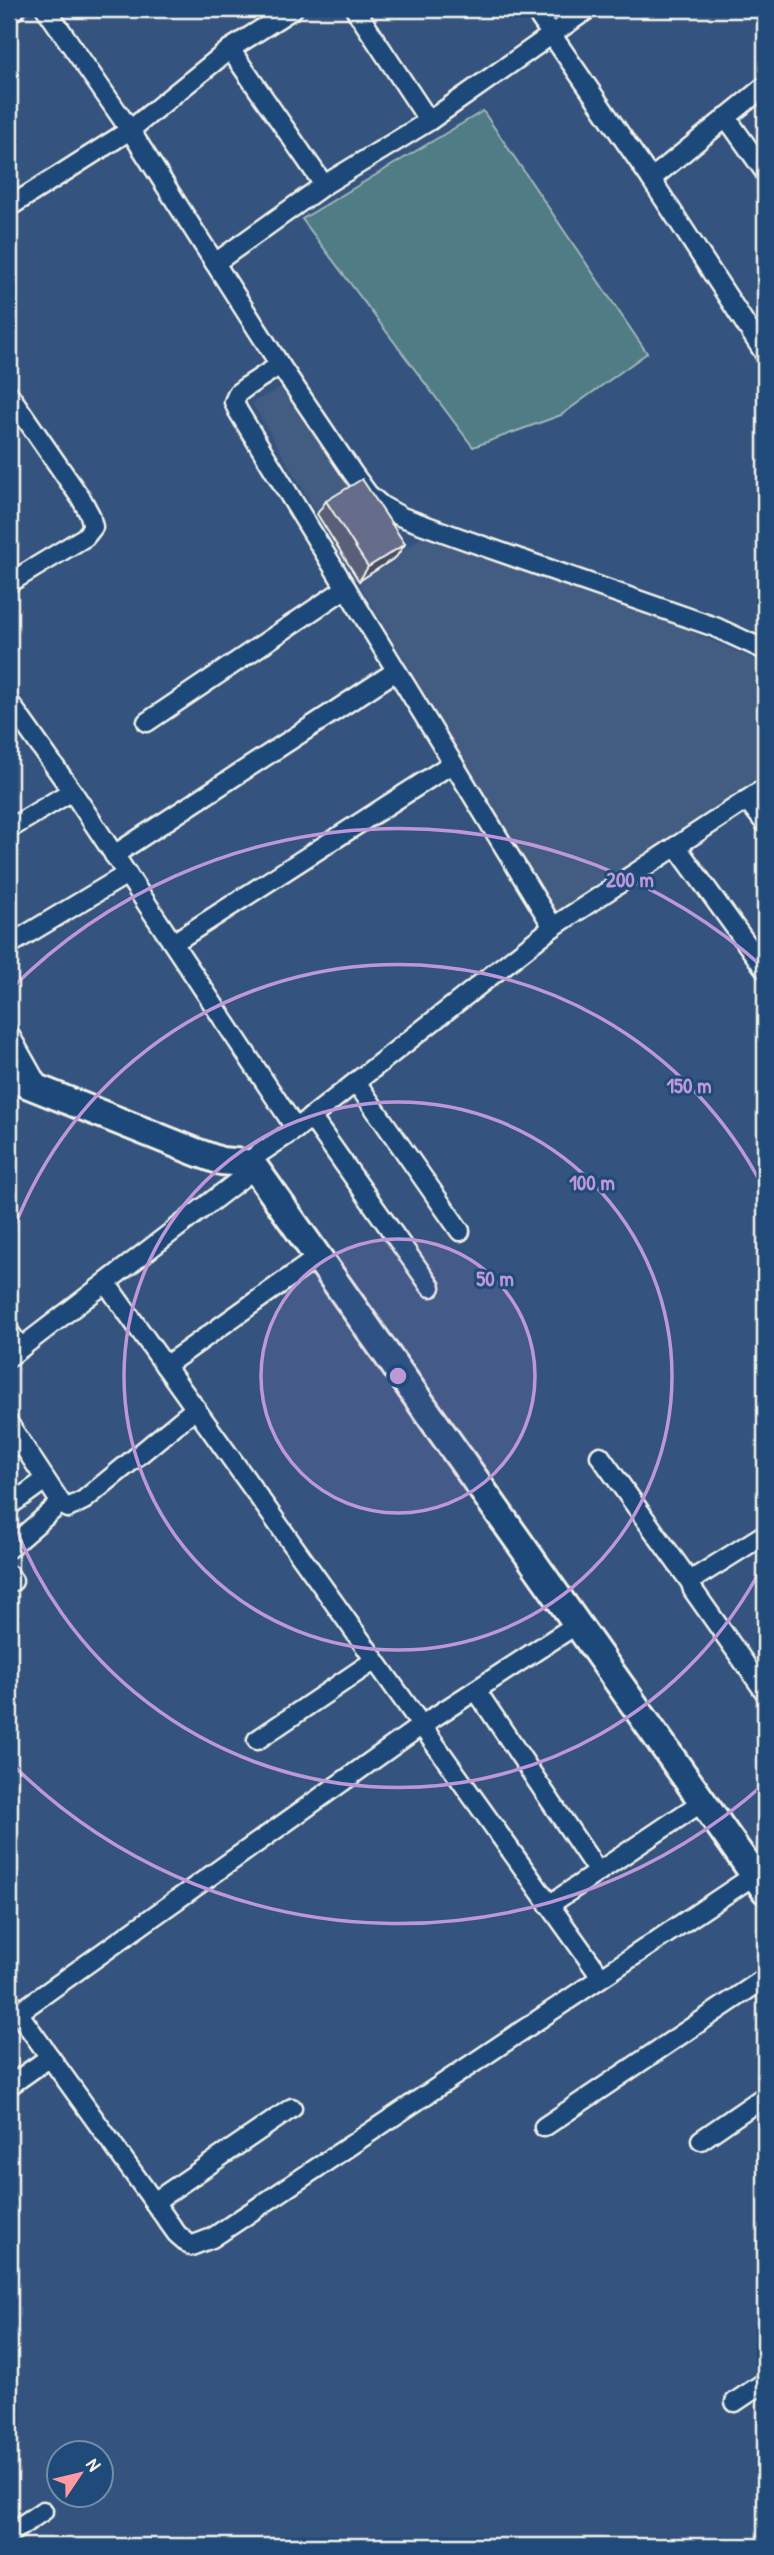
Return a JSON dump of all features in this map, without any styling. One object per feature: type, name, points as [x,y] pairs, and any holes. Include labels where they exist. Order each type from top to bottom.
[{"type":"street","points":[[9,13],[16,9]]},
{"type":"street","points":[[46,9],[130,130],[280,365],[368,494],[402,517],[715,627],[765,650]]},
{"type":"street","points":[[9,207],[130,130],[230,49],[293,9]]},
{"type":"street","points":[[355,9],[429,121]]},
{"type":"street","points":[[534,9],[651,179],[765,354]]},
{"type":"street","points":[[215,263],[324,185],[429,121],[588,9]]},
{"type":"street","points":[[230,49],[324,185]]},
{"type":"street","points":[[651,179],[765,86]]},
{"type":"street","points":[[726,117],[765,172]]},
{"type":"street","points":[[280,365],[238,393],[234,402],[553,927]]},
{"type":"street","points":[[9,394],[82,500],[93,527],[85,537],[9,583]]},
{"type":"street","points":[[147,723],[346,589]]},
{"type":"street","points":[[114,855],[396,671]]},
{"type":"street","points":[[9,702],[72,791],[296,1129]]},
{"type":"street","points":[[173,943],[453,763]]},
{"type":"street","points":[[9,1332],[15,1352],[106,1283],[311,1117],[553,927],[765,788]]},
{"type":"street","points":[[9,828],[72,791]]},
{"type":"street","points":[[747,800],[765,823]]},
{"type":"street","points":[[676,846],[765,969]]},
{"type":"street","points":[[9,945],[127,874]]},
{"type":"street","points":[[9,1034],[40,1089]]},
{"type":"street","points":[[9,1077],[209,1157],[250,1166],[318,1257],[577,1624],[702,1802],[762,1878],[601,1977],[200,2244],[191,2246],[186,2243],[13,2006],[422,1725],[577,1624]]},
{"type":"street","points":[[356,1082],[460,1231]]},
{"type":"street","points":[[311,1117],[431,1287]]},
{"type":"street","points":[[165,1366],[318,1257]]},
{"type":"street","points":[[106,1283],[601,1977]]},
{"type":"street","points":[[9,1424],[61,1503],[68,1508],[74,1507],[196,1409]]},
{"type":"street","points":[[600,1456],[765,1692]]},
{"type":"street","points":[[9,1506],[45,1480]]},
{"type":"street","points":[[9,1548],[61,1503]]},
{"type":"street","points":[[691,1583],[765,1534]]},
{"type":"street","points":[[257,1740],[375,1660]]},
{"type":"street","points":[[476,1690],[598,1872]]},
{"type":"street","points":[[549,1905],[702,1802]]},
{"type":"street","points":[[544,2127],[765,1978]]},
{"type":"street","points":[[9,2087],[50,2057]]},
{"type":"street","points":[[701,2140],[765,2096]]},
{"type":"street","points":[[154,2202],[292,2108]]},
{"type":"street","points":[[735,2402],[765,2382]]},
{"type":"street","points":[[9,2534],[43,2511]]},
{"type":"shaded area","points":[[287,384],[396,557],[426,533],[657,617],[765,664],[765,776],[555,914],[252,403]]},
{"type":"green space","points":[[483,111],[647,353],[561,415],[473,447],[302,219]]},
{"type":"building","points":[[362,479],[405,544],[368,567],[326,501]]}]
